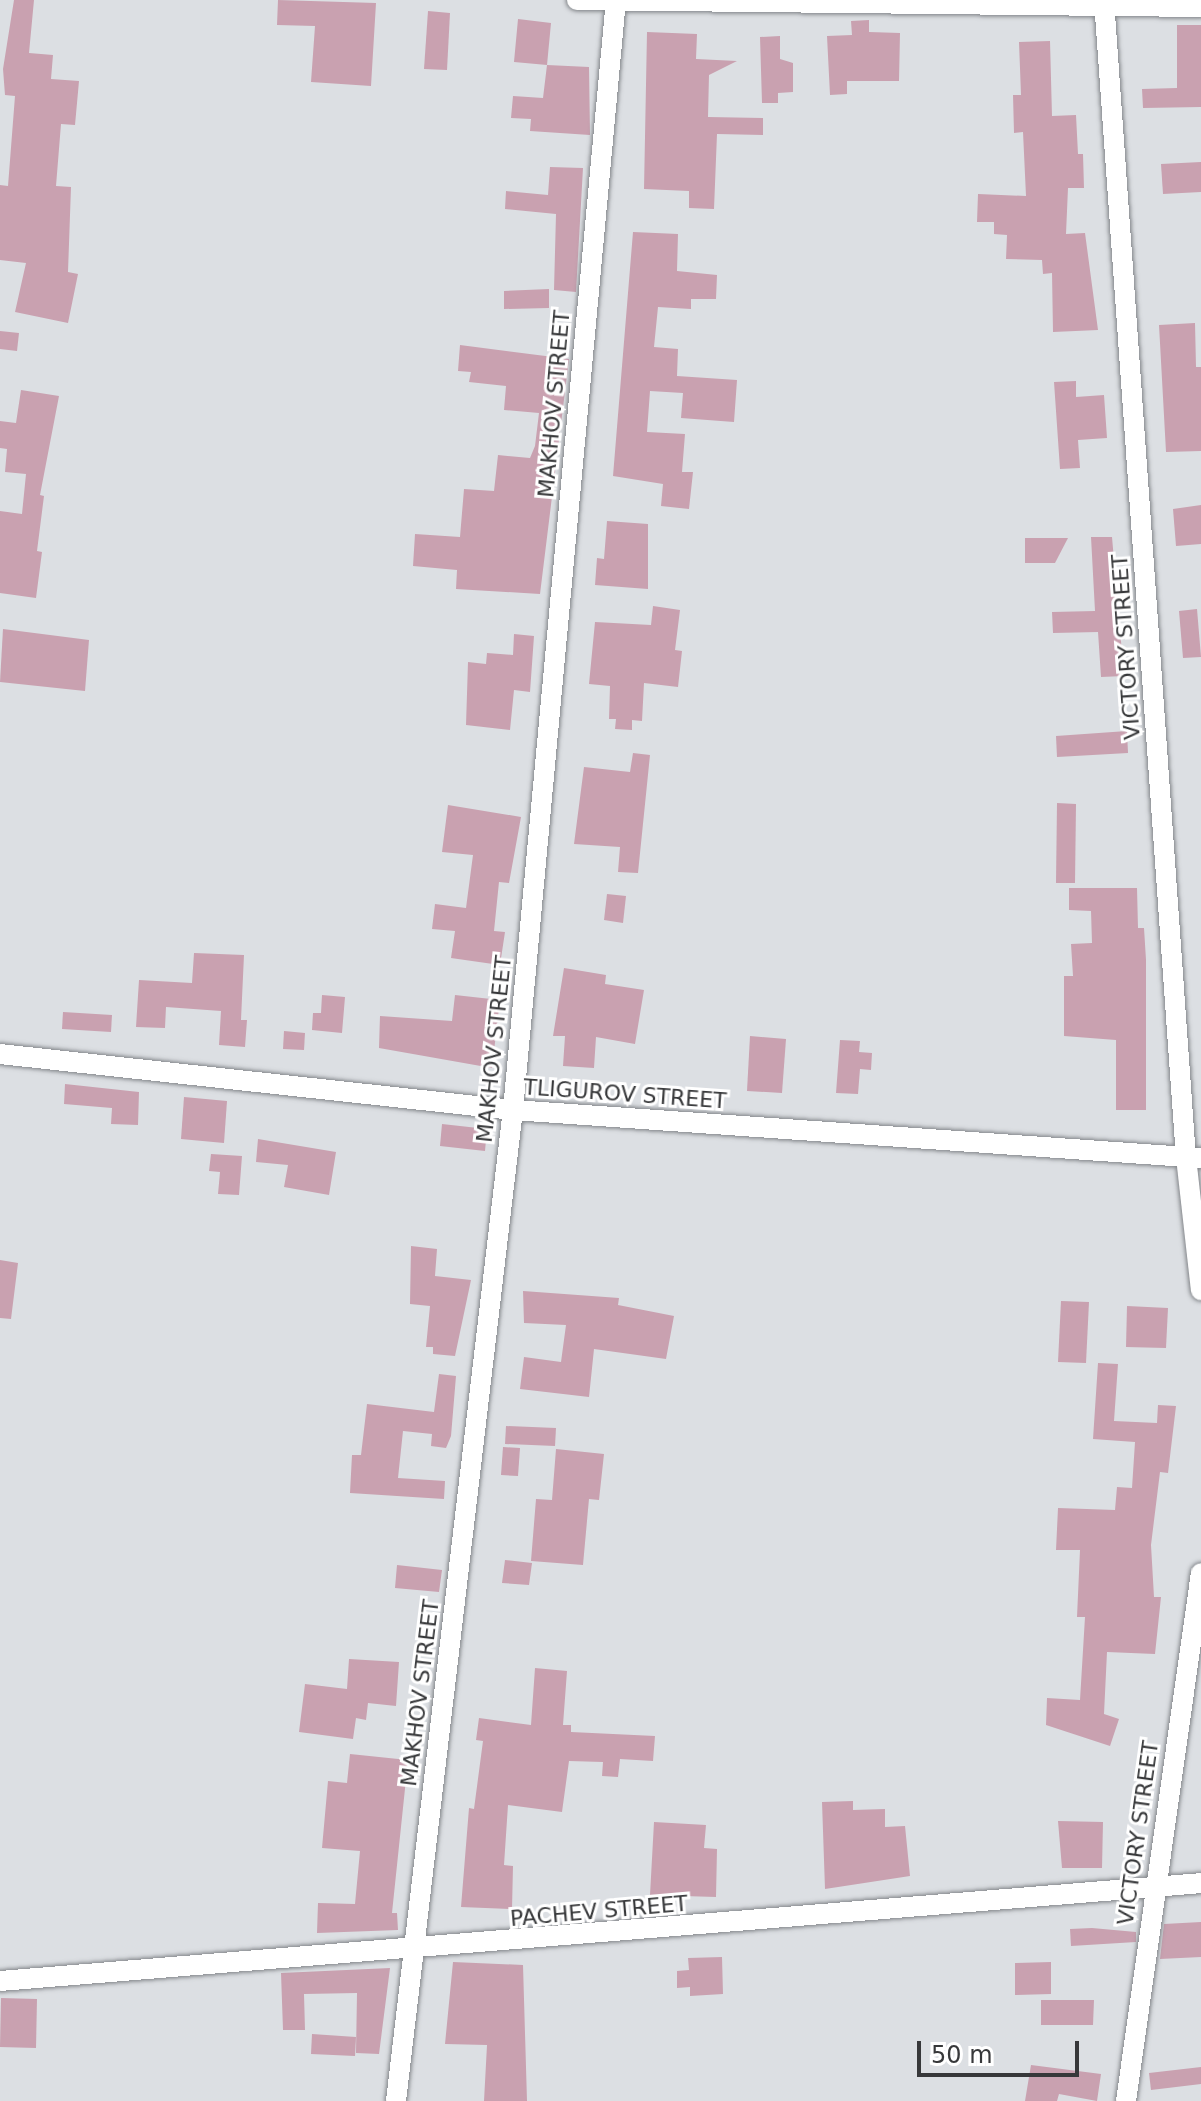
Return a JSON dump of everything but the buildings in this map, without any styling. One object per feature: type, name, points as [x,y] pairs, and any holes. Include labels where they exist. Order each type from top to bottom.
[{"type":"street","points":[[577,0],[1201,7]]},
{"type":"street","name":"MAKHOV STREET","points":[[396,2101],[513,1110],[616,2]]},
{"type":"street","name":"VICTORY STREET","points":[[1105,4],[1201,1290]]},
{"type":"street","name":"TLIGUROV STREET","points":[[0,1054],[513,1110],[1193,1158]]},
{"type":"street","name":"VICTORY STREET","points":[[1126,2101],[1153,1888],[1201,1573]]},
{"type":"street","name":"PACHEV STREET","points":[[0,1981],[414,1951],[1201,1883]]}]
